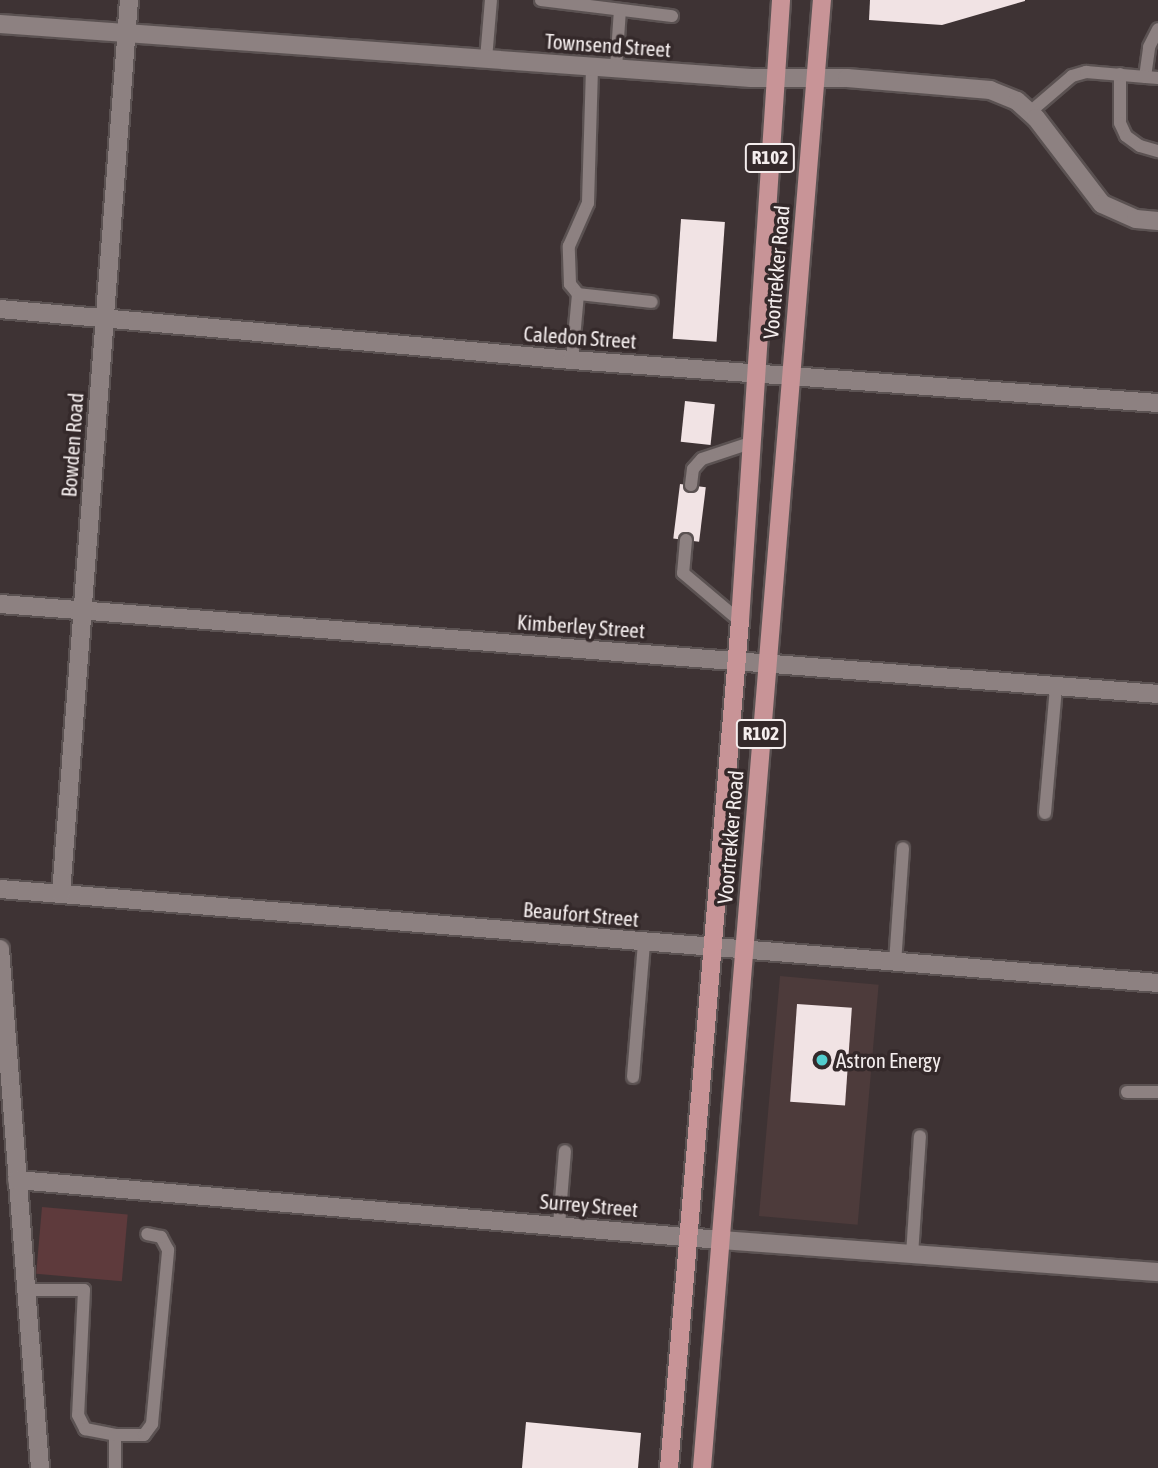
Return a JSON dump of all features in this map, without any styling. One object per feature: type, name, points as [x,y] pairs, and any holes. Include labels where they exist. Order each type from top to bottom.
[{"type":"main road","name":"Voortrekker Road","points":[[669,1468],[737,661],[781,0]]},
{"type":"main road","name":"Voortrekker Road","points":[[702,1468],[822,0]]},
{"type":"street","name":"Bowden Road","points":[[61,894],[129,0]]},
{"type":"street","name":"Townsend Street","points":[[0,24],[775,80],[815,79],[990,90],[1030,112],[1094,197],[1119,213],[1158,221]]},
{"type":"street","name":"Caledon Street","points":[[0,309],[572,360],[757,370],[1158,403]]},
{"type":"street","name":"Kimberley Street","points":[[0,604],[1158,694]]},
{"type":"street","name":"Beaufort Street","points":[[0,888],[1158,983]]},
{"type":"street","points":[[0,948],[40,1468]]},
{"type":"street","name":"Surrey Street","points":[[17,1180],[720,1240],[1158,1272]]},
{"type":"lane","points":[[486,60],[491,0]]},
{"type":"lane","points":[[541,0],[672,16]]},
{"type":"lane","points":[[617,68],[620,10]]},
{"type":"lane","points":[[1030,112],[1072,76],[1086,72],[1152,78],[1149,47],[1158,29]]},
{"type":"lane","points":[[572,360],[578,294],[570,284],[569,246],[588,203],[592,67]]},
{"type":"lane","points":[[1120,74],[1119,123],[1133,141],[1158,151]]},
{"type":"lane","points":[[578,294],[652,302]]},
{"type":"lane","points":[[691,485],[693,469],[702,459],[753,442]]},
{"type":"lane","points":[[686,540],[683,573],[740,621]]},
{"type":"lane","points":[[1045,813],[1056,686]]},
{"type":"lane","points":[[895,962],[903,848]]},
{"type":"lane","points":[[633,1077],[644,942]]},
{"type":"lane","points":[[1127,1092],[1158,1092]]},
{"type":"lane","points":[[912,1255],[920,1136]]},
{"type":"lane","points":[[559,1225],[565,1151]]},
{"type":"lane","points":[[26,1290],[83,1290],[78,1415],[85,1429],[115,1435],[144,1435],[152,1424],[168,1250],[161,1237],[147,1234]]},
{"type":"lane","points":[[115,1435],[115,1468]]},
{"type":"shaded area","points":[[780,976],[879,985],[858,1225],[759,1216]]},
{"type":"shaded area","points":[[42,1207],[128,1214],[122,1281],[36,1274]]},
{"type":"building","points":[[870,0],[1025,1],[942,25],[869,20]]},
{"type":"building","points":[[681,219],[725,222],[717,342],[673,339]]},
{"type":"building","points":[[685,401],[715,404],[711,445],[681,442]]},
{"type":"building","points":[[680,484],[706,487],[699,542],[673,539]]},
{"type":"building","points":[[797,1004],[852,1008],[845,1106],[790,1102]]},
{"type":"building","points":[[526,1422],[641,1433],[638,1468],[522,1468]]},
{"type":"place","name":"Astron Energy","points":[[822,1060]]}]
